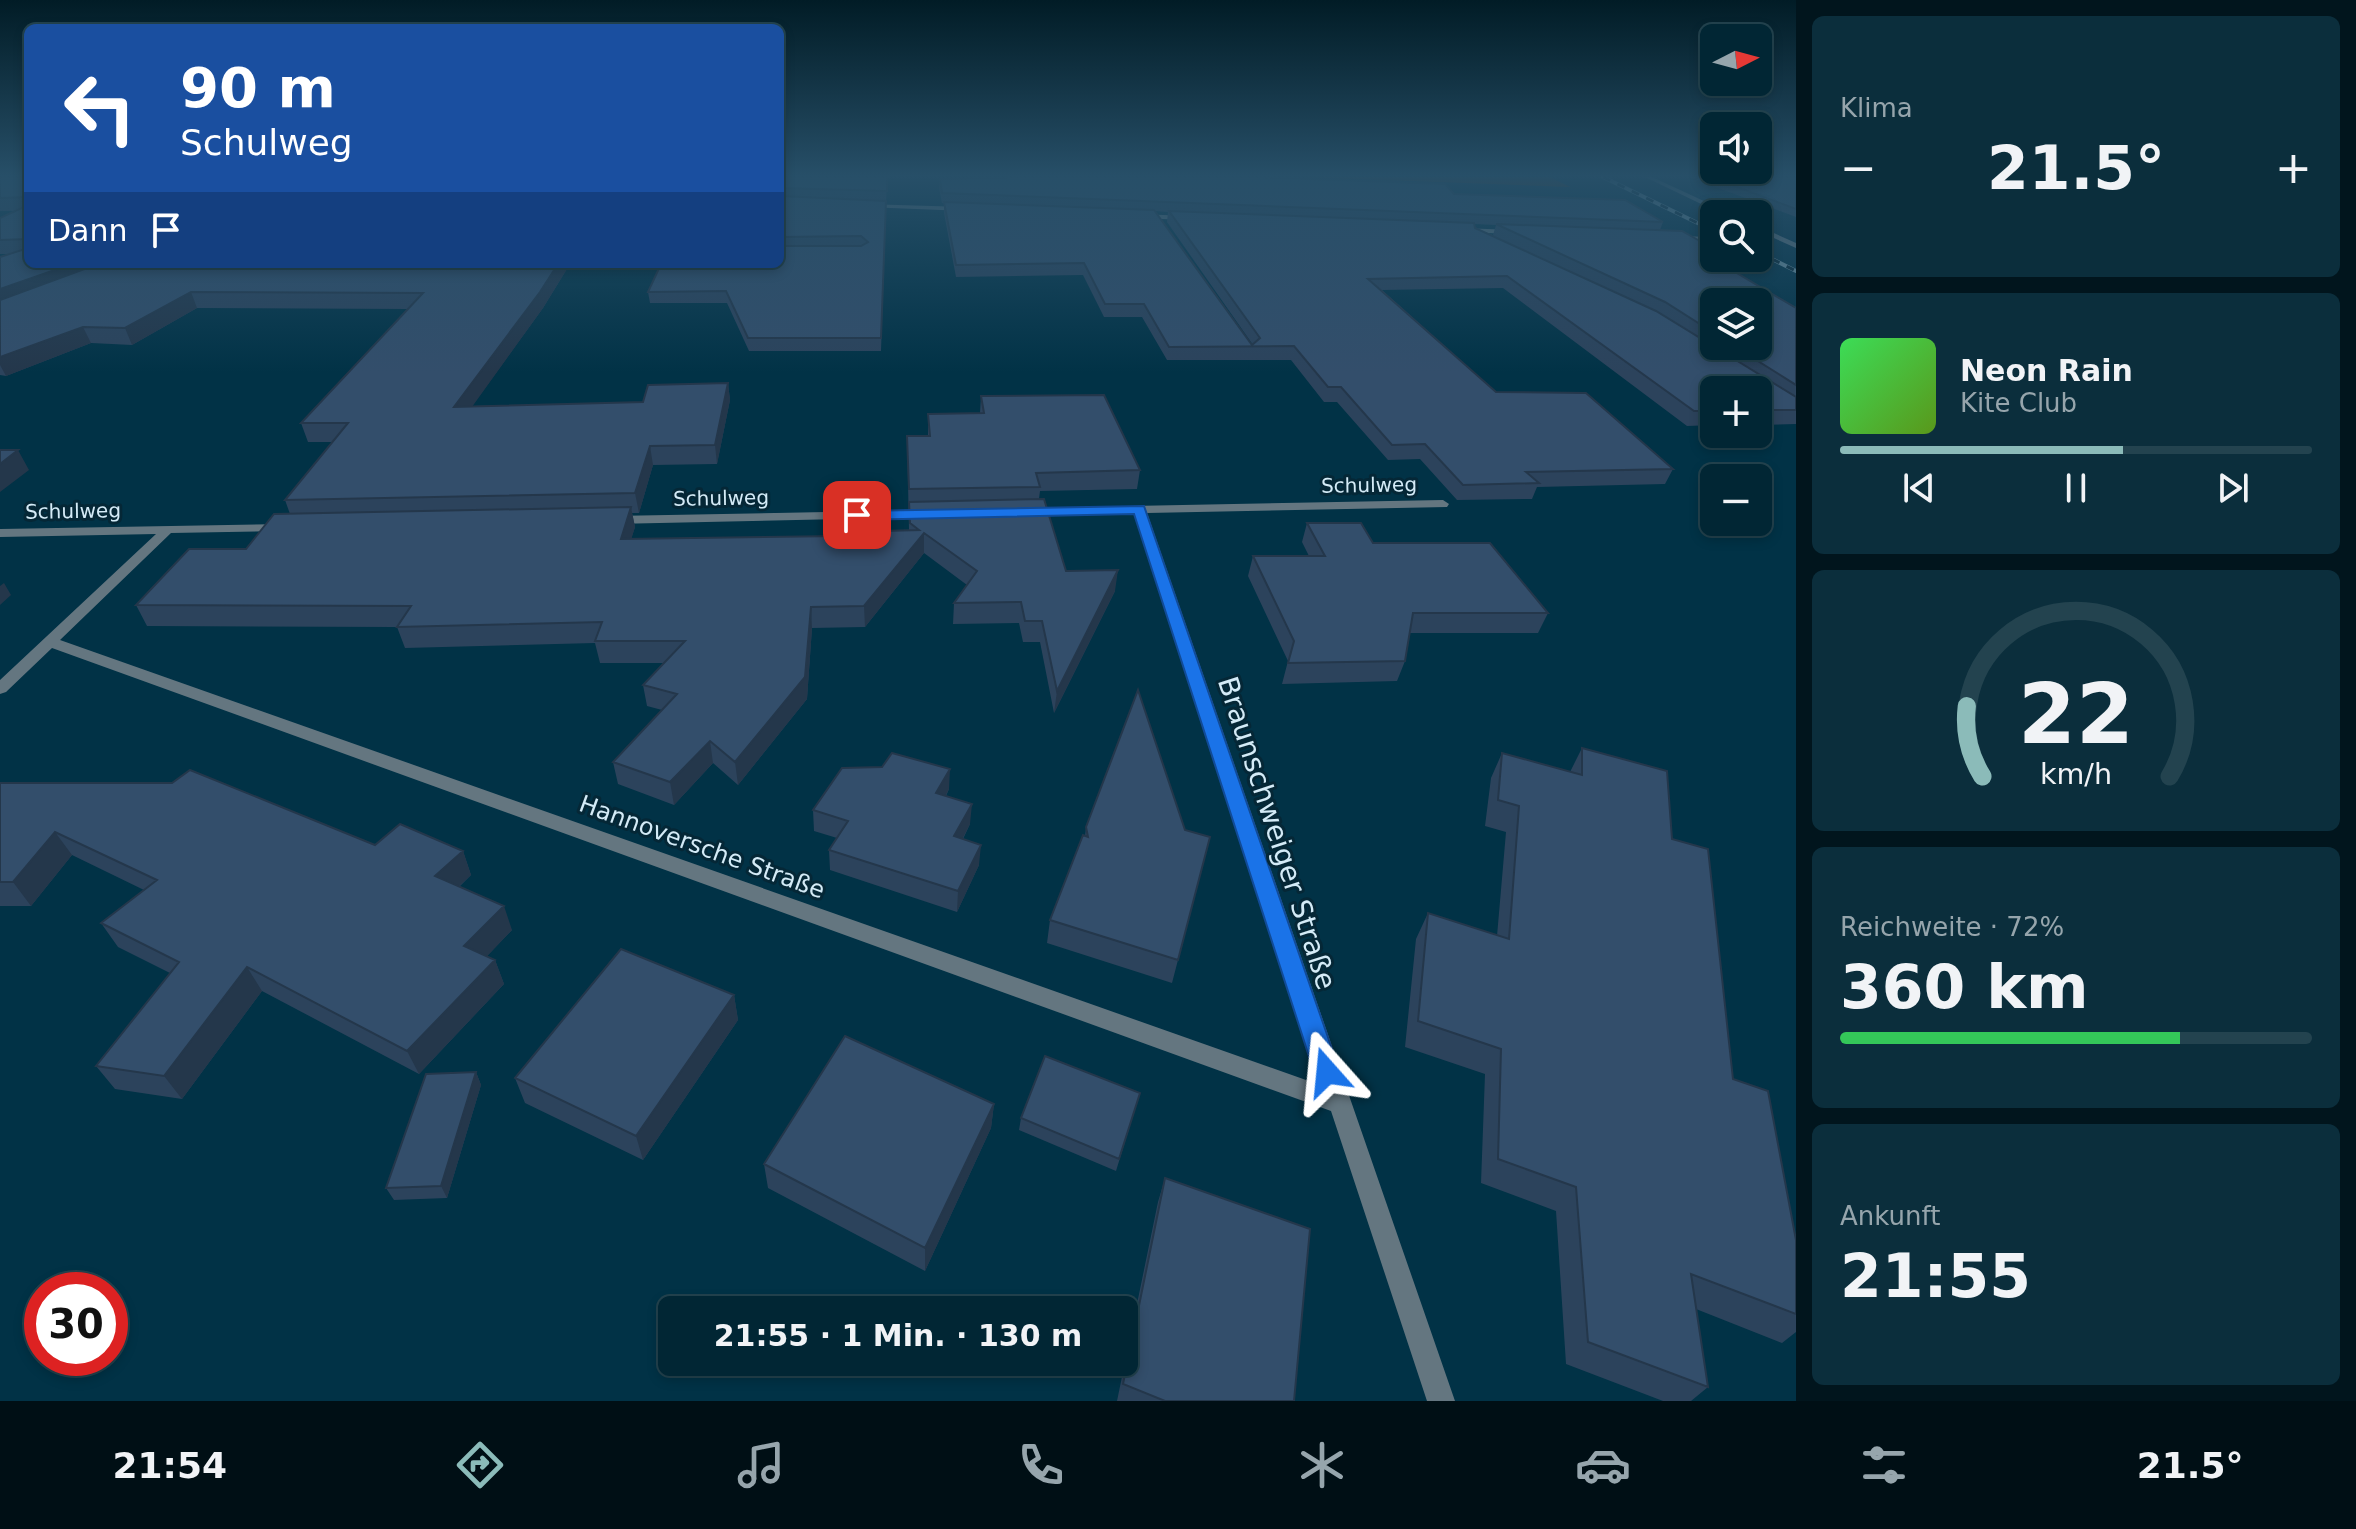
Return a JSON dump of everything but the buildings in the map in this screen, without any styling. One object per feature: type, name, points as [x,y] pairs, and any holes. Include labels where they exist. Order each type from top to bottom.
[{"type":"street","name":"Schulweg","points":[[1012,512],[1443,504]]},
{"type":"street","name":"Braunschweiger Straße","points":[[1139,509],[1337,1102],[1441,1401]]},
{"type":"street","name":"Schulweg","points":[[597,521],[948,513]]},
{"type":"street","name":"Schulweg","points":[[0,533],[294,527]]},
{"type":"street","points":[[0,689],[167,530]]},
{"type":"street","name":"Hannoversche Straße","points":[[48,641],[1337,1102]]},
{"type":"railway","points":[[1772,259],[1796,271]]},
{"type":"route","points":[[857,515],[1139,509],[1327,1072]]}]
